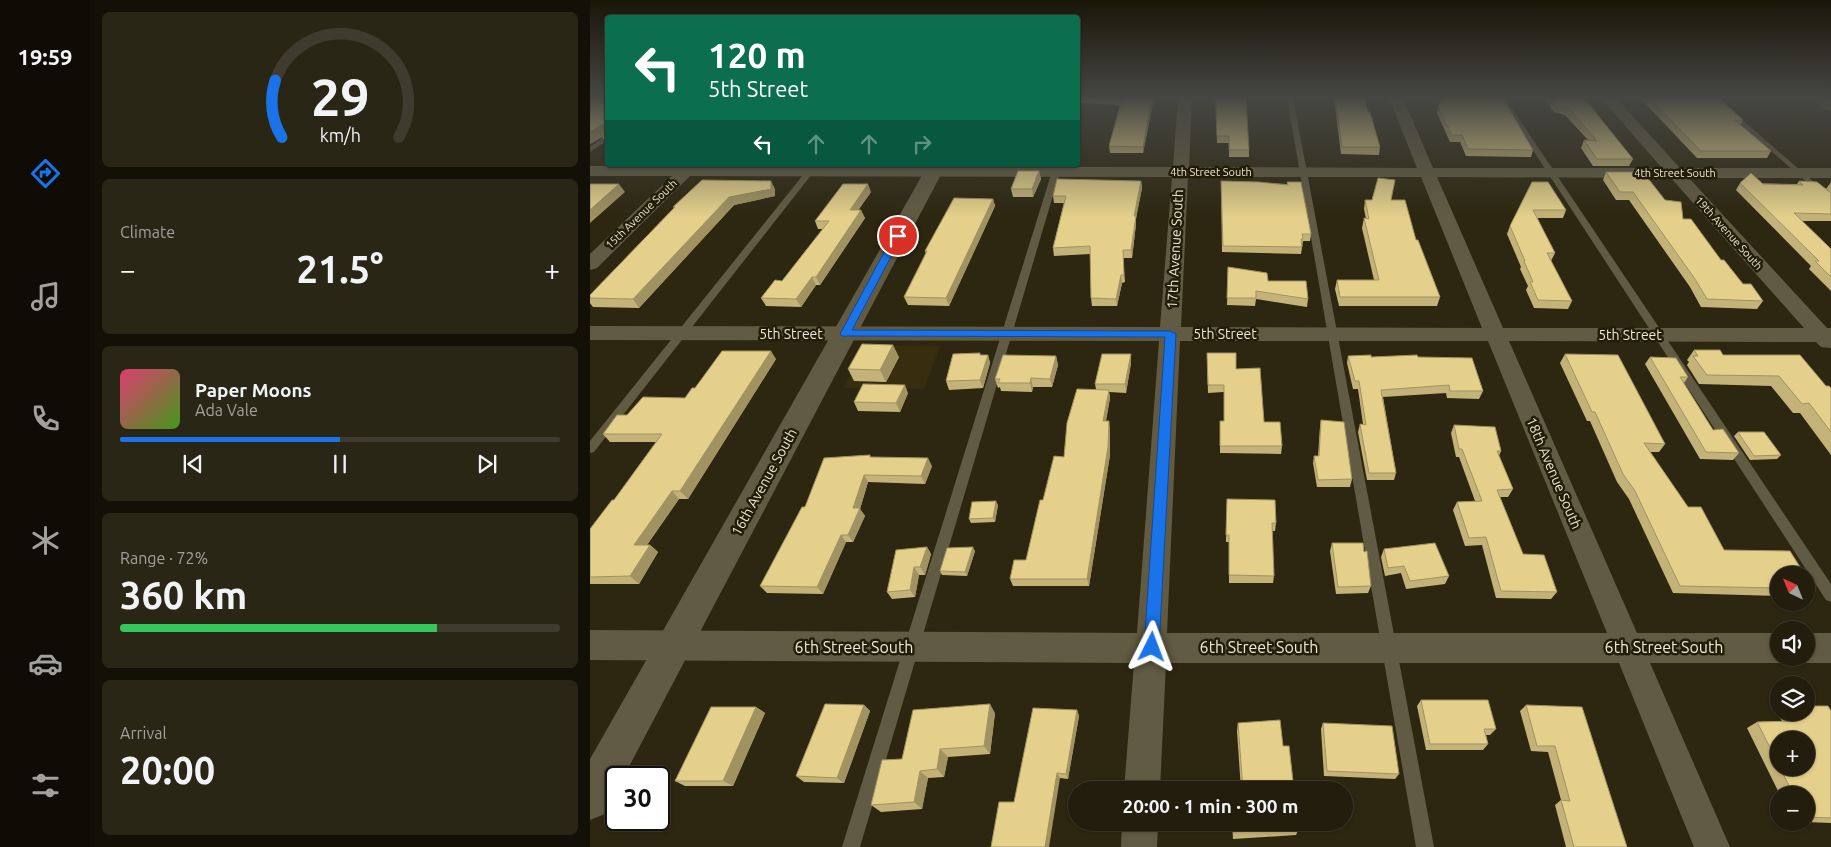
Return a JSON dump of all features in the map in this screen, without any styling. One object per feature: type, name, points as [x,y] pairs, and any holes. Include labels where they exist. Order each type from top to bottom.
[{"type":"street","name":"17th Avenue South","points":[[1143,781],[1182,138]]},
{"type":"street","name":"18th Avenue South","points":[[1413,138],[1712,847]]},
{"type":"street","name":"19th Avenue South","points":[[1643,138],[1828,338]]},
{"type":"street","name":"4th Street South","points":[[590,171],[689,168],[1057,168],[1180,172],[1831,173]]},
{"type":"street","name":"15th Avenue South","points":[[590,264],[689,168]]},
{"type":"street","name":"16th Avenue South","points":[[590,799],[935,168]]},
{"type":"street","name":"5th Street","points":[[590,333],[1659,335],[1828,338]]},
{"type":"street","name":"6th Street South","points":[[590,645],[912,648],[1770,648]]},
{"type":"street","points":[[1815,648],[1831,648]]},
{"type":"street","points":[[1139,847],[1140,831]]},
{"type":"lane","points":[[590,150],[605,138]]},
{"type":"lane","points":[[1298,138],[1425,847]]},
{"type":"lane","points":[[1528,138],[1831,596]]},
{"type":"lane","points":[[1758,138],[1831,201]]},
{"type":"lane","points":[[590,448],[813,168]]},
{"type":"lane","points":[[851,847],[1057,168]]},
{"type":"shaded area","points":[[865,346],[940,346],[924,389],[843,388]]},
{"type":"building","points":[[1111,138],[1145,138],[1143,147],[1109,146]]},
{"type":"building","points":[[1229,138],[1248,138],[1249,150],[1229,150]]},
{"type":"building","points":[[1341,138],[1377,138],[1380,147],[1342,147]]},
{"type":"building","points":[[1463,138],[1526,138],[1533,150],[1468,149]]},
{"type":"building","points":[[1594,138],[1616,138],[1633,159],[1597,159],[1584,140],[1597,141]]},
{"type":"building","points":[[1688,138],[1755,138],[1771,151],[1701,151]]},
{"type":"building","points":[[1018,171],[1039,171],[1032,189],[1011,189]]},
{"type":"building","points":[[1606,172],[1643,172],[1665,200],[1681,202],[1683,219],[1691,219],[1721,260],[1724,260],[1743,284],[1751,284],[1763,301],[1707,299],[1695,279],[1633,192],[1620,192]]},
{"type":"building","points":[[1751,173],[1763,184],[1803,185],[1799,181],[1817,182],[1831,193],[1831,214],[1794,213],[1831,249],[1831,277],[1815,261],[1819,261],[1740,183]]},
{"type":"building","points":[[1378,178],[1395,180],[1391,200],[1405,200],[1416,240],[1418,240],[1440,297],[1340,297],[1337,280],[1379,280],[1364,218],[1369,219],[1365,200],[1372,200]]},
{"type":"building","points":[[1057,179],[1141,181],[1134,216],[1136,216],[1131,250],[1123,250],[1124,275],[1121,275],[1116,299],[1091,298],[1090,246],[1053,248],[1066,196],[1053,196]]},
{"type":"building","points":[[702,180],[771,181],[771,189],[729,197],[633,299],[590,298],[590,295],[675,207],[673,207]]},
{"type":"building","points":[[1221,181],[1288,185],[1287,182],[1301,182],[1311,234],[1302,234],[1302,247],[1223,246]]},
{"type":"building","points":[[1532,182],[1548,182],[1566,210],[1533,210],[1555,253],[1547,253],[1572,301],[1538,300],[1530,282],[1533,282],[1510,226]]},
{"type":"building","points":[[590,184],[619,184],[590,210]]},
{"type":"building","points":[[843,184],[868,184],[850,210],[861,210],[816,277],[812,277],[796,299],[761,298],[775,280],[782,281],[829,221],[815,221]]},
{"type":"building","points":[[954,198],[993,199],[946,298],[904,297],[927,251],[925,251]]},
{"type":"building","points":[[1228,267],[1267,273],[1268,281],[1306,281],[1308,299],[1256,291],[1256,298],[1227,298]]},
{"type":"building","points":[[862,344],[893,345],[880,370],[848,369]]},
{"type":"building","points":[[1694,350],[1720,350],[1723,355],[1800,355],[1826,386],[1831,388],[1831,432],[1809,403],[1802,404],[1779,376],[1707,375],[1693,356],[1698,356]]},
{"type":"building","points":[[722,351],[771,351],[680,491],[672,491],[634,545],[650,545],[630,576],[590,577],[590,529],[612,500],[614,500],[662,434],[603,434],[617,415],[627,415],[643,397],[685,398],[692,388],[695,388]]},
{"type":"building","points":[[980,353],[980,355],[988,355],[980,380],[946,381],[953,354]]},
{"type":"building","points":[[1207,353],[1236,353],[1236,369],[1260,368],[1264,422],[1280,422],[1282,446],[1220,446],[1220,421],[1224,421],[1224,385],[1208,385]]},
{"type":"building","points":[[1102,354],[1131,354],[1125,384],[1095,384]]},
{"type":"building","points":[[1565,354],[1618,355],[1665,444],[1644,443],[1688,507],[1701,507],[1724,550],[1790,551],[1799,566],[1770,566],[1770,588],[1680,586],[1635,491],[1623,474],[1595,412],[1592,412]]},
{"type":"building","points":[[1003,355],[1056,356],[1050,379],[1031,378],[1030,383],[998,383],[1000,379],[995,379]]},
{"type":"building","points":[[1371,355],[1371,357],[1417,355],[1418,357],[1472,358],[1483,391],[1450,391],[1449,385],[1381,390],[1396,473],[1369,473],[1360,424],[1366,425],[1359,381],[1355,381],[1348,356]]},
{"type":"building","points":[[1650,357],[1676,358],[1688,377],[1680,377],[1713,430],[1723,429],[1739,453],[1706,452]]},
{"type":"building","points":[[863,384],[905,385],[896,403],[854,402]]},
{"type":"building","points":[[1077,389],[1109,390],[1103,421],[1109,421],[1108,447],[1087,579],[1010,579],[1014,560],[1026,560],[1040,500],[1043,500],[1054,456],[1064,457],[1067,423]]},
{"type":"building","points":[[1321,420],[1344,422],[1352,479],[1318,480],[1314,456],[1319,456]]},
{"type":"building","points":[[1454,425],[1495,427],[1501,451],[1497,451],[1513,489],[1497,490],[1523,554],[1544,555],[1557,592],[1501,591],[1486,537],[1469,538],[1457,502],[1482,501],[1462,449],[1459,449]]},
{"type":"building","points":[[1738,432],[1764,432],[1781,455],[1754,456]]},
{"type":"building","points":[[870,455],[870,457],[928,458],[921,476],[864,475],[853,508],[860,508],[848,535],[841,535],[817,587],[760,586],[802,507],[805,507],[824,458]]},
{"type":"building","points":[[1227,499],[1275,500],[1276,523],[1272,523],[1274,576],[1229,575],[1229,535],[1226,535]]},
{"type":"building","points":[[996,501],[993,518],[969,519],[972,502]]},
{"type":"building","points":[[1332,543],[1363,543],[1364,552],[1367,551],[1371,586],[1338,587]]},
{"type":"building","points":[[1435,543],[1449,576],[1410,581],[1404,566],[1388,568],[1384,549]]},
{"type":"building","points":[[927,547],[920,567],[914,567],[910,590],[887,592],[896,550]]},
{"type":"building","points":[[973,547],[965,572],[940,571],[947,548]]},
{"type":"building","points":[[1421,700],[1488,700],[1496,729],[1484,729],[1488,744],[1430,744]]},
{"type":"building","points":[[825,704],[864,705],[837,778],[796,776]]},
{"type":"building","points":[[990,704],[984,746],[940,749],[937,769],[920,771],[914,802],[871,805],[882,760],[902,759],[913,710]]},
{"type":"building","points":[[1526,705],[1582,707],[1627,847],[1574,847],[1561,800],[1570,801],[1555,746],[1537,746]]},
{"type":"building","points":[[1815,706],[1828,706],[1831,711],[1831,818],[1815,817],[1815,786],[1789,786],[1784,776],[1815,776],[1815,731],[1770,731],[1770,747],[1757,722],[1815,721]]},
{"type":"building","points":[[711,707],[756,707],[723,781],[675,781]]},
{"type":"building","points":[[1033,708],[1077,710],[1066,774],[1057,773],[1045,847],[991,847],[999,802],[1014,802]]},
{"type":"building","points":[[1280,720],[1283,746],[1289,746],[1293,781],[1242,781],[1238,723]]},
{"type":"building","points":[[1323,723],[1392,726],[1399,774],[1327,771]]},
{"type":"route","points":[[898,236],[845,334],[1170,334],[1152,647]]}]
